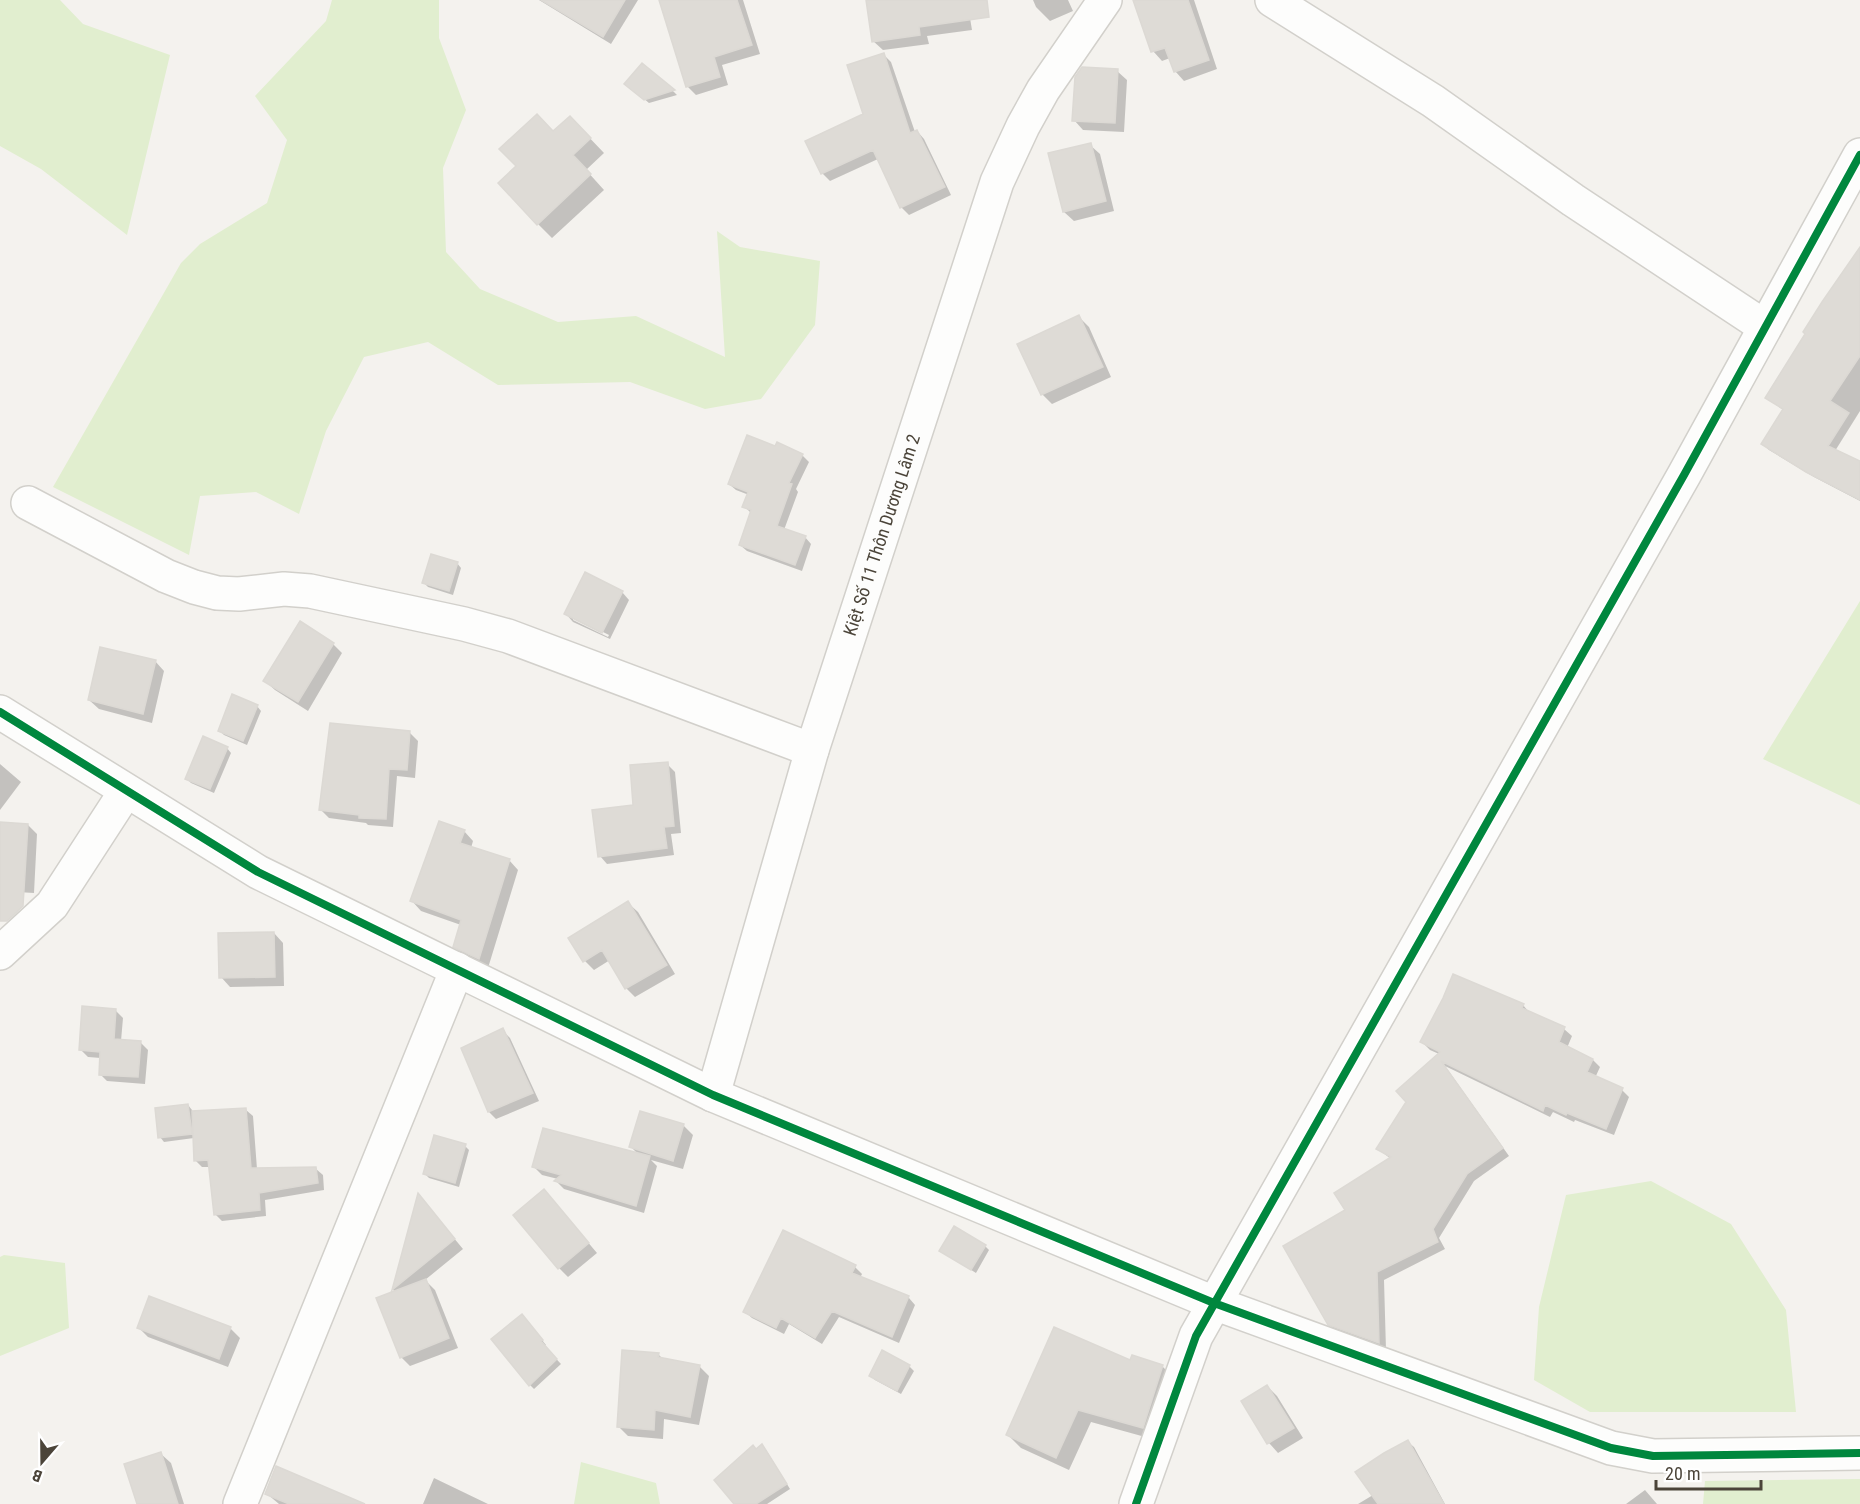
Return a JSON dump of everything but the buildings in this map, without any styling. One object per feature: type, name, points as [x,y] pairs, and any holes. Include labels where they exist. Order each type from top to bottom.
[{"type":"street","name":"Kiệt Số 11 Thôn Dương Lâm 2","points":[[713,1095],[812,750],[997,182],[1043,90],[1106,0]]},
{"type":"street","points":[[1272,0],[1433,101],[1573,200],[1765,327]]},
{"type":"street","points":[[1136,1504],[1186,1358],[1196,1336],[1684,475],[1860,155]]},
{"type":"street","points":[[28,503],[166,576],[194,587],[218,593],[238,594],[284,589],[309,591],[464,624],[508,636],[812,750]]},
{"type":"street","points":[[0,712],[258,872],[713,1095],[1214,1303],[1611,1448],[1653,1456],[1860,1453]]},
{"type":"street","points":[[0,953],[6,950],[52,905],[126,791]]},
{"type":"street","points":[[240,1504],[457,969]]},
{"type":"green space","points":[[0,0],[60,0],[83,24],[170,55],[127,235],[41,169],[0,146]]},
{"type":"green space","points":[[332,0],[439,0],[439,38],[466,110],[443,168],[446,252],[480,289],[558,322],[636,316],[725,357],[717,231],[740,247],[820,261],[815,325],[761,399],[705,409],[630,382],[498,385],[428,342],[364,357],[326,431],[299,514],[256,492],[200,496],[189,555],[53,487],[181,263],[200,244],[267,203],[287,140],[255,96],[326,21]]},
{"type":"green space","points":[[1860,601],[1860,805],[1763,759]]},
{"type":"green space","points":[[1651,1181],[1731,1224],[1786,1310],[1796,1412],[1590,1412],[1534,1380],[1539,1307],[1566,1195]]},
{"type":"green space","points":[[4,1255],[65,1263],[69,1328],[0,1356],[0,1257]]},
{"type":"green space","points":[[581,1462],[656,1483],[660,1504],[574,1504]]},
{"type":"green space","points":[[1860,1479],[1860,1504],[1703,1504],[1705,1481]]},
{"type":"cycle path","points":[[1136,1504],[1196,1336],[1684,475],[1860,155]]},
{"type":"cycle path","points":[[0,712],[258,872],[713,1095],[1214,1303],[1611,1448],[1653,1456],[1860,1453]]}]
